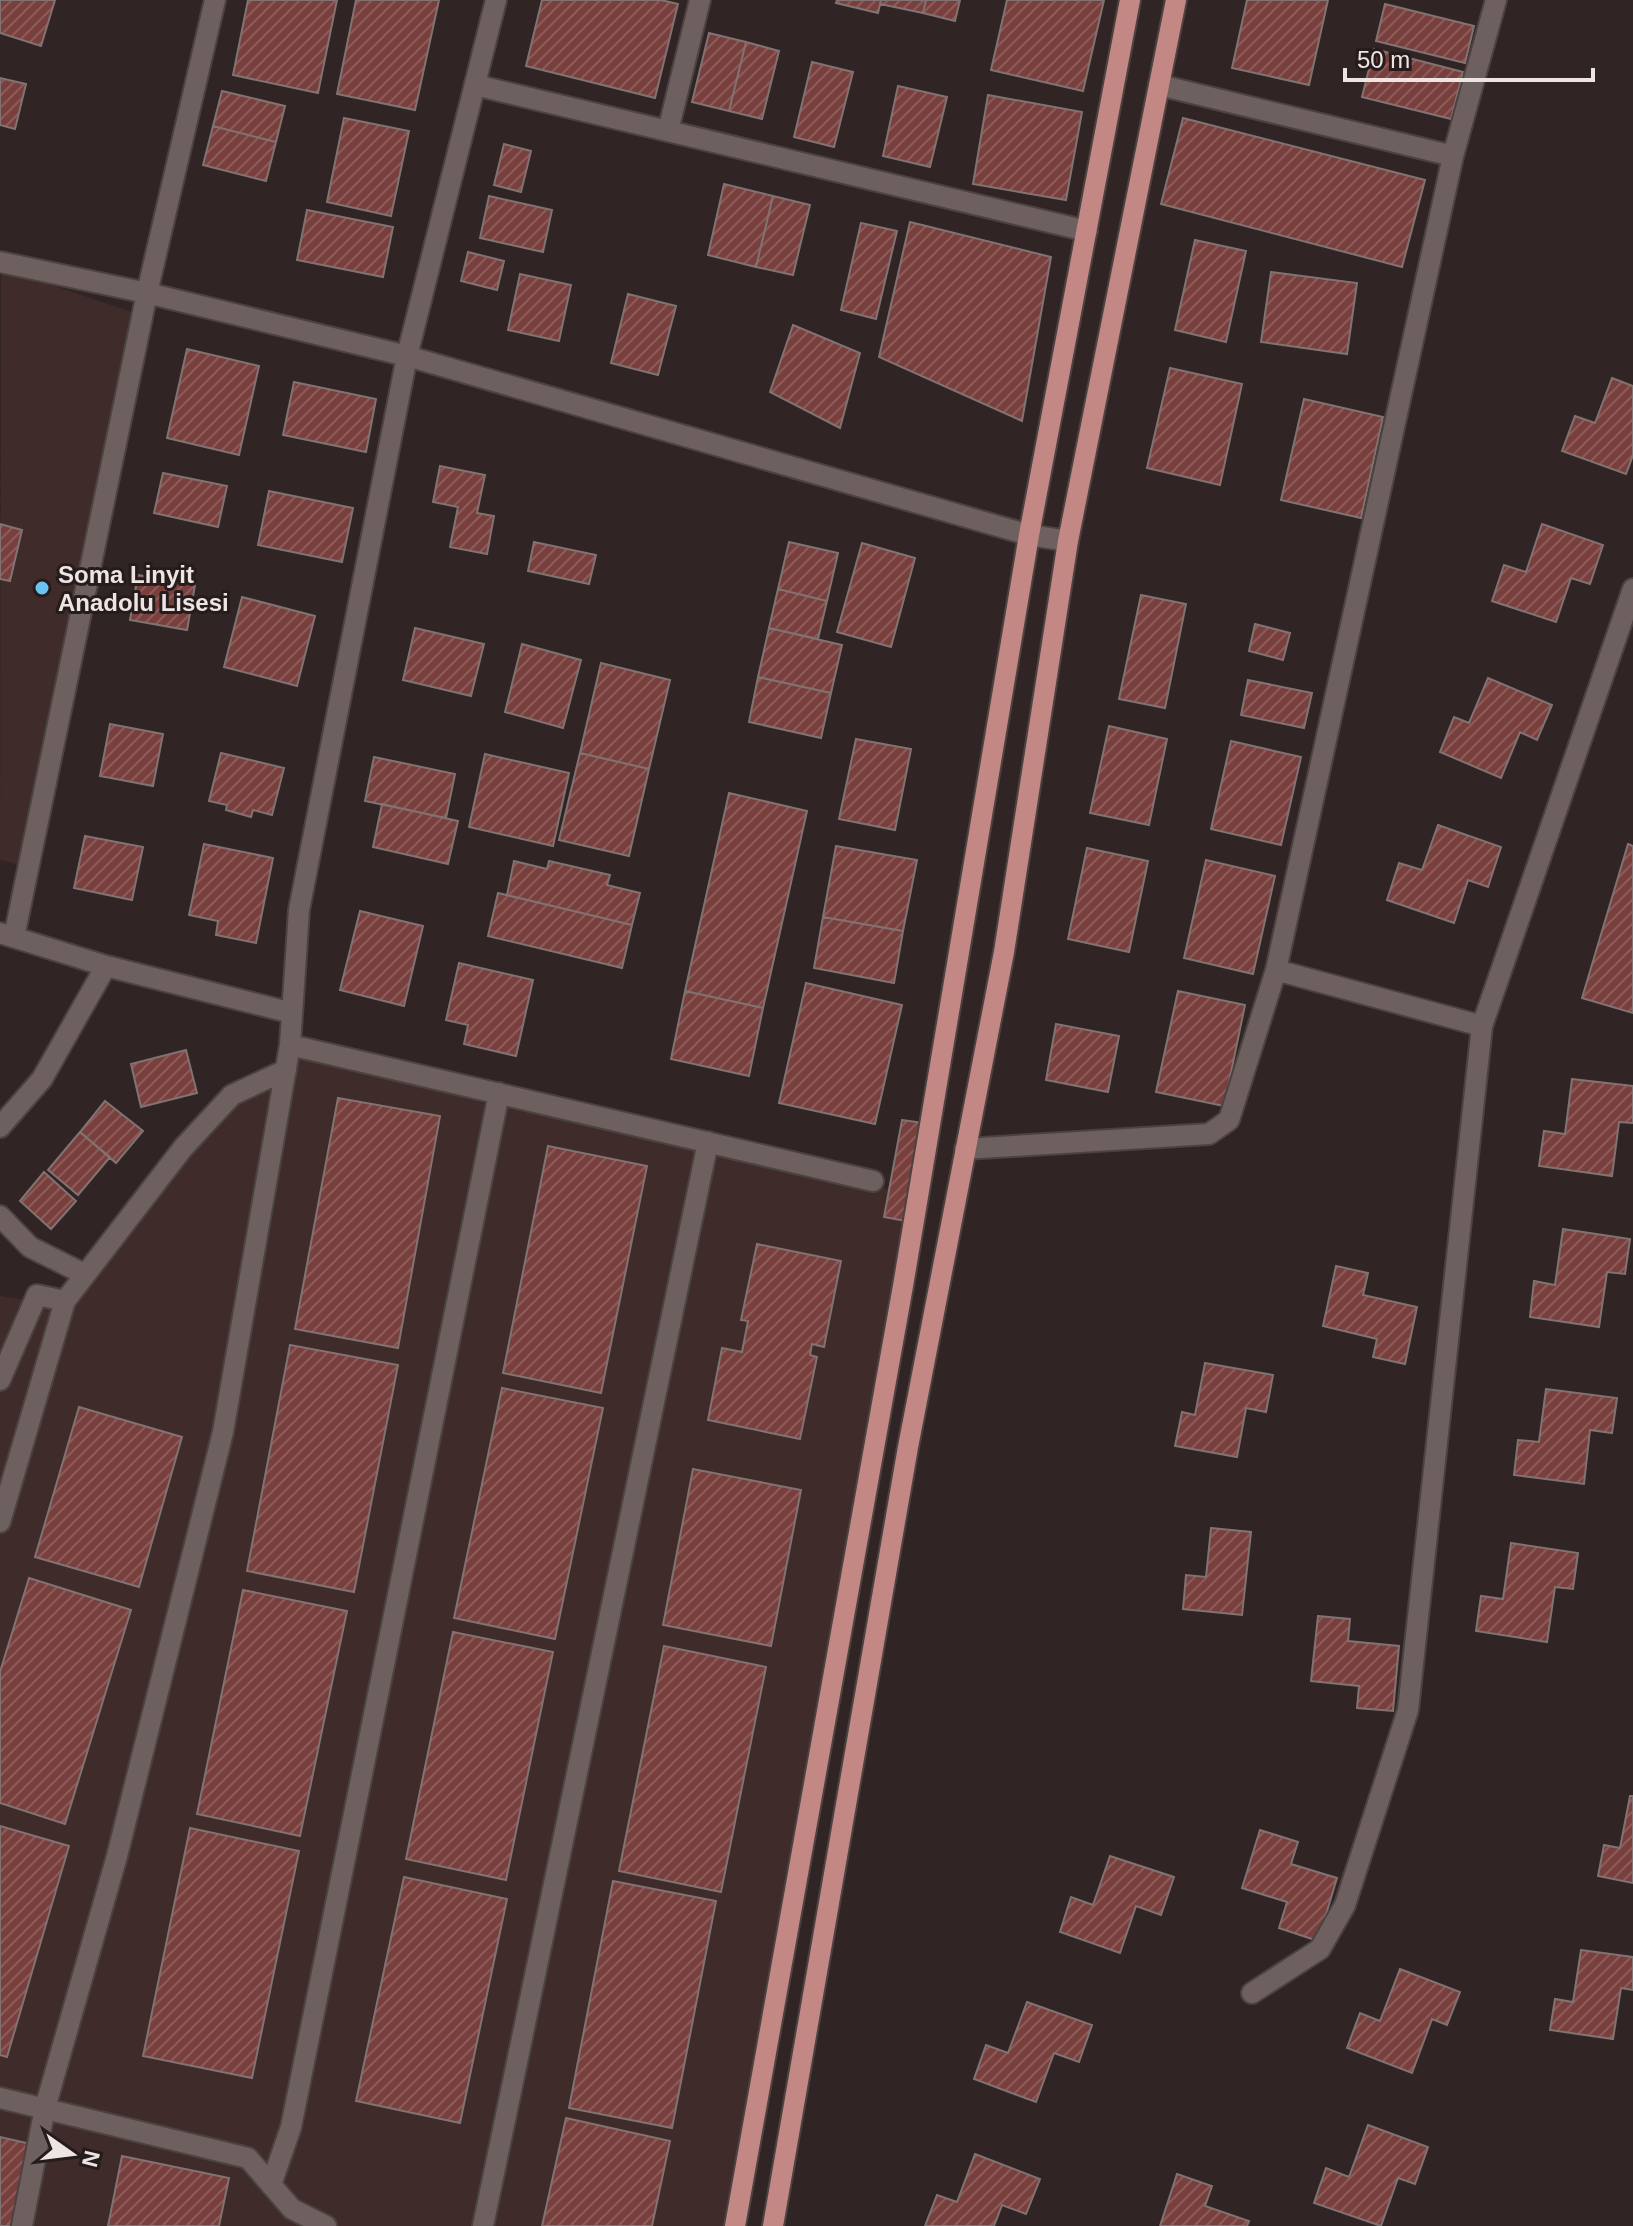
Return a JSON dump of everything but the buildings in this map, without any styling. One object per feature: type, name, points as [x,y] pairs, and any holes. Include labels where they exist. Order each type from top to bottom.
[{"type":"main road","points":[[735,2226],[903,1286],[1029,535],[1130,0]]},
{"type":"main road","points":[[773,2226],[903,1478],[1004,952],[1068,541],[1176,0]]},
{"type":"street","points":[[215,0],[147,293],[7,935],[106,966],[292,1013]]},
{"type":"street","points":[[22,2226],[45,2108],[117,1856],[223,1432],[290,1045],[299,910],[407,356],[496,0]]},
{"type":"street","points":[[668,131],[700,0]]},
{"type":"street","points":[[965,1149],[1209,1134],[1229,1120],[1276,970],[1453,156],[1496,0]]},
{"type":"street","points":[[475,85],[1087,231]]},
{"type":"street","points":[[1159,85],[1453,156]]},
{"type":"street","points":[[0,262],[147,293],[407,356],[1029,535],[1068,541]]},
{"type":"street","points":[[1252,1993],[1320,1949],[1345,1905],[1408,1710],[1482,1026],[1633,589]]},
{"type":"street","points":[[0,1127],[42,1079],[106,966]]},
{"type":"street","points":[[1276,970],[1482,1026]]},
{"type":"street","points":[[290,1045],[873,1181]]},
{"type":"street","points":[[0,1522],[65,1301],[183,1148],[232,1095],[286,1070]]},
{"type":"street","points":[[271,2185],[291,2127],[499,1093]]},
{"type":"street","points":[[483,2226],[708,1142]]},
{"type":"street","points":[[0,1216],[30,1247],[84,1274]]},
{"type":"street","points":[[0,1380],[37,1295],[65,1301]]},
{"type":"street","points":[[0,2098],[248,2158],[271,2185],[290,2218],[326,2226]]},
{"type":"shaded area","name":"Soma Linyit Anadolu Lisesi","points":[[1,268],[144,316],[21,865],[0,860]]},
{"type":"shaded area","points":[[293,1051],[490,1105],[912,1194],[730,2226],[0,2226],[0,1296],[68,1306],[185,1153]]},
{"type":"place","name":"Soma Linyit Anadolu Lisesi","points":[[42,588]]}]
